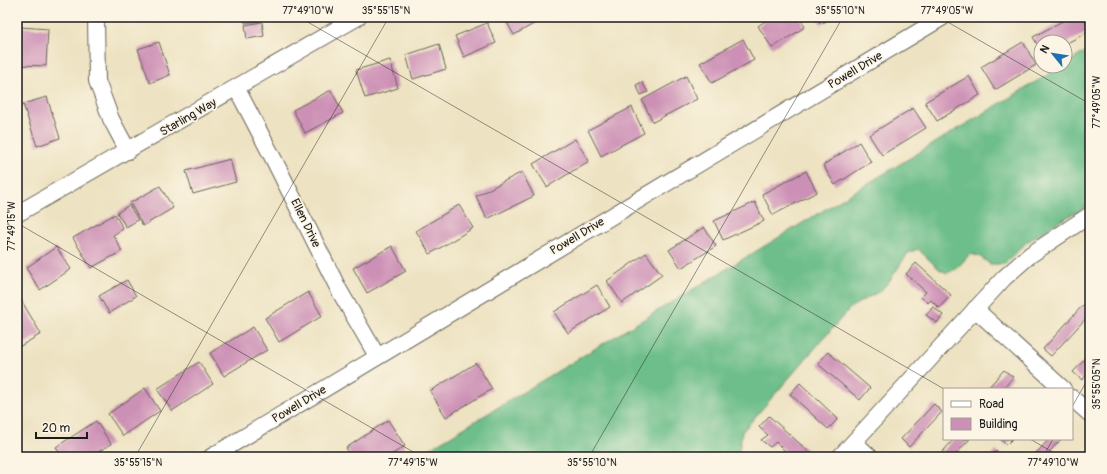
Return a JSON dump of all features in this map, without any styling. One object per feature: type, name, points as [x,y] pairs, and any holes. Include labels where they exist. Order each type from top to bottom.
[{"type":"street","points":[[96,17],[97,81],[111,119],[128,151]]},
{"type":"street","name":"Starling Way","points":[[17,214],[237,89],[358,17]]},
{"type":"street","name":"Powell Drive","points":[[211,457],[943,17]]},
{"type":"street","name":"Ellen Drive","points":[[237,89],[277,165],[339,290],[377,356]]},
{"type":"street","points":[[840,457],[975,309],[1030,255],[1090,215]]},
{"type":"street","points":[[975,309],[1062,388]]},
{"type":"street","points":[[1073,399],[1090,414]]},
{"type":"street","points":[[854,442],[870,457]]},
{"type":"green space","points":[[1090,49],[1090,205],[1058,222],[1027,242],[1005,264],[990,264],[979,256],[970,254],[956,269],[947,273],[939,269],[918,249],[908,253],[888,283],[880,291],[851,307],[742,432],[738,457],[416,457],[1049,74],[1073,74],[1073,59]]},
{"type":"building","points":[[244,17],[258,17],[259,21],[245,23]]},
{"type":"building","points":[[504,17],[546,17],[514,35]]},
{"type":"building","points":[[771,17],[800,17],[805,27],[772,48],[758,26]]},
{"type":"building","points":[[817,17],[833,17],[821,24]]},
{"type":"building","points":[[1070,17],[1084,17],[1090,31],[1073,40],[1073,34],[1039,34]]},
{"type":"building","points":[[262,22],[264,36],[247,39],[245,25]]},
{"type":"building","points":[[487,23],[496,43],[464,57],[455,36]]},
{"type":"building","points":[[21,27],[48,29],[46,66],[19,65]]},
{"type":"building","points":[[743,39],[754,60],[712,83],[700,63]]},
{"type":"building","points":[[159,42],[170,75],[150,83],[138,49]]},
{"type":"building","points":[[1023,42],[1033,60],[1033,67],[995,90],[981,67]]},
{"type":"building","points":[[439,44],[446,69],[413,79],[406,55]]},
{"type":"building","points":[[390,60],[398,88],[365,98],[356,70]]},
{"type":"building","points":[[686,76],[697,99],[653,122],[642,100]]},
{"type":"building","points":[[969,76],[980,95],[937,121],[925,102]]},
{"type":"building","points":[[642,82],[648,92],[641,95],[636,85]]},
{"type":"building","points":[[331,90],[343,113],[305,133],[293,110]]},
{"type":"building","points":[[47,97],[60,138],[37,146],[23,104]]},
{"type":"building","points":[[632,107],[644,133],[601,156],[588,130]]},
{"type":"building","points":[[913,108],[926,128],[882,155],[869,135]]},
{"type":"building","points":[[575,139],[589,161],[547,187],[533,164]]},
{"type":"building","points":[[859,142],[871,162],[835,185],[823,165]]},
{"type":"building","points":[[230,159],[236,182],[193,194],[186,171]]},
{"type":"building","points":[[806,171],[817,192],[773,215],[762,194]]},
{"type":"building","points":[[522,172],[534,196],[487,219],[476,196]]},
{"type":"building","points":[[160,186],[173,208],[143,226],[130,203]]},
{"type":"building","points":[[755,202],[764,221],[723,240],[714,221]]},
{"type":"building","points":[[129,205],[138,220],[126,227],[117,213]]},
{"type":"building","points":[[459,205],[473,228],[430,254],[416,231]]},
{"type":"building","points":[[115,214],[123,229],[113,235],[122,251],[91,268],[73,238]]},
{"type":"building","points":[[704,227],[716,246],[681,268],[669,250]]},
{"type":"building","points":[[392,246],[406,271],[367,293],[353,268]]},
{"type":"building","points":[[56,247],[71,269],[40,290],[26,268]]},
{"type":"building","points":[[646,253],[662,275],[622,303],[607,281]]},
{"type":"building","points":[[916,263],[951,295],[939,308],[931,300],[928,303],[921,297],[926,292],[906,274]]},
{"type":"building","points":[[127,280],[136,296],[109,313],[99,296]]},
{"type":"building","points":[[597,285],[610,307],[568,333],[554,312]]},
{"type":"building","points":[[308,292],[322,316],[279,342],[265,318]]},
{"type":"building","points":[[17,293],[41,334],[17,348]]},
{"type":"building","points":[[1083,305],[1090,312],[1090,314],[1051,356],[1043,349]]},
{"type":"building","points":[[933,307],[943,315],[937,323],[926,315]]},
{"type":"building","points":[[253,327],[267,350],[224,376],[210,353]]},
{"type":"building","points":[[828,352],[870,388],[860,400],[818,364]]},
{"type":"building","points":[[1090,354],[1090,371],[1082,380],[1073,372]]},
{"type":"building","points":[[199,362],[213,384],[172,411],[157,389]]},
{"type":"building","points":[[476,363],[492,389],[446,417],[430,391]]},
{"type":"building","points":[[1004,370],[1013,377],[1004,388],[988,388]]},
{"type":"building","points":[[800,383],[838,419],[828,429],[790,394]]},
{"type":"building","points":[[145,388],[160,411],[123,436],[108,414]]},
{"type":"building","points":[[934,404],[942,412],[909,447],[901,439]]},
{"type":"building","points":[[769,416],[809,452],[804,457],[791,457],[776,442],[770,447],[761,440],[768,435],[759,427]]},
{"type":"building","points":[[388,420],[405,446],[388,457],[352,457],[346,448]]},
{"type":"building","points":[[96,421],[111,444],[90,457],[62,457],[56,447]]},
{"type":"building","points":[[953,440],[969,440],[953,457],[938,457]]},
{"type":"building","points":[[1001,440],[1011,440],[1006,445]]},
{"type":"building","points":[[1048,440],[1060,440],[1045,457],[1033,457]]},
{"type":"building","points":[[996,451],[1003,457],[990,457]]}]
